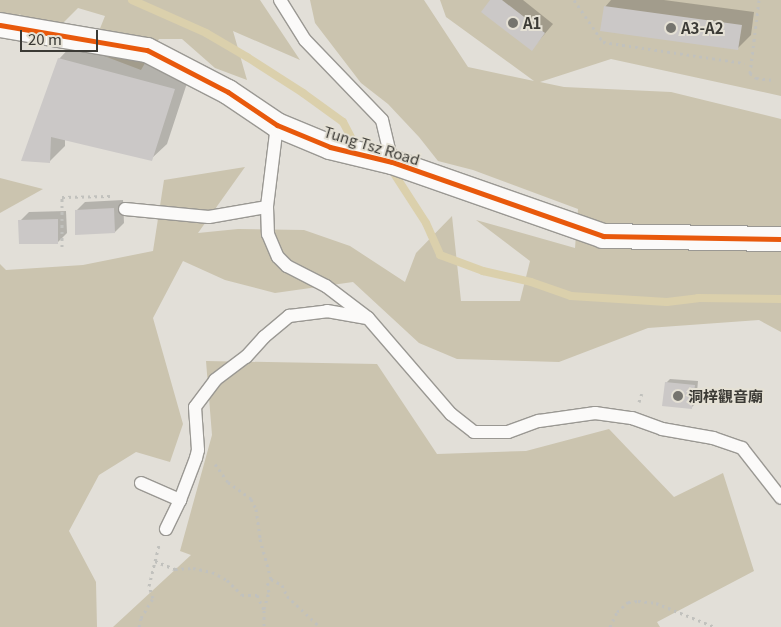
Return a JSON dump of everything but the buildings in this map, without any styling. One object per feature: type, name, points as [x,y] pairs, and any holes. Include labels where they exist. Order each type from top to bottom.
[{"type":"street","name":"Tung Tsz Road","points":[[0,25],[147,50],[228,92],[277,125],[330,147],[392,162],[602,236],[781,239]]},
{"type":"lane","points":[[280,0],[305,40],[382,120],[392,162]]},
{"type":"lane","points":[[277,125],[267,207],[268,234],[278,257],[287,266],[326,286],[368,318],[451,414],[474,432],[508,432],[539,421],[595,413],[632,418],[662,429],[713,438],[742,448],[781,498]]},
{"type":"lane","points":[[125,208],[209,217],[267,207]]},
{"type":"lane","points":[[166,529],[180,500],[198,450],[195,407],[215,380],[246,357],[264,337],[289,316],[327,311],[368,318]]},
{"type":"lane","points":[[141,483],[180,500]]},
{"type":"path","points":[[574,0],[603,42],[744,63]]},
{"type":"path","points":[[759,0],[750,73],[756,78],[773,80]]},
{"type":"path","points":[[62,247],[62,197],[116,196],[125,208]]},
{"type":"path","points":[[198,450],[206,453],[228,482],[252,499],[256,509],[260,539],[271,579],[282,585],[287,596],[320,627]]},
{"type":"path","points":[[139,627],[141,618],[153,598],[149,586],[156,551],[166,529]]},
{"type":"path","points":[[155,561],[175,569],[193,568],[212,572],[228,580],[242,595],[257,595],[264,610]]},
{"type":"path","points":[[264,627],[265,601],[268,592],[266,585],[271,579]]},
{"type":"path","points":[[610,627],[618,612],[628,602],[638,601],[656,603],[715,627]]},
{"type":"shaded area","points":[[0,0],[260,0],[300,60],[233,31],[247,80],[215,68],[182,39],[159,39],[141,70],[91,51],[105,16],[78,8],[41,45],[20,14],[0,37]]},
{"type":"shaded area","points":[[310,0],[424,0],[468,67],[534,81],[446,17],[440,0],[781,0],[781,96],[611,59],[540,82],[564,87],[671,92],[781,119],[781,332],[759,320],[648,328],[559,362],[457,359],[419,343],[353,282],[275,293],[225,280],[183,261],[153,318],[183,424],[170,462],[136,452],[99,475],[69,531],[96,582],[97,627],[0,627],[0,264],[6,270],[83,265],[153,251],[164,180],[245,167],[198,233],[238,229],[304,230],[350,246],[405,282],[416,253],[452,216],[461,301],[520,301],[530,261],[476,220],[575,248],[578,209],[473,170],[438,161],[419,137],[388,104],[361,83],[315,23]]},
{"type":"shaded area","points":[[0,178],[43,189],[0,213]]},
{"type":"shaded area","points":[[206,361],[377,364],[437,454],[526,451],[609,429],[674,497],[723,473],[754,571],[657,622],[660,627],[113,627],[191,555],[180,551],[212,435]]},
{"type":"waterway","points":[[132,0],[206,33],[247,57],[303,93],[343,122],[351,137]]},
{"type":"waterway","points":[[395,175],[426,223],[440,255],[483,271],[531,282],[571,296],[667,302],[698,298],[781,299]]},
{"type":"cycle path","points":[[0,25],[147,50],[228,92],[277,125],[330,147],[392,162],[603,236],[781,239]]},
{"type":"place","name":"A1","points":[[513,23]]},
{"type":"place","name":"A3-A2","points":[[671,28]]},
{"type":"place","name":"洞梓觀音廟","points":[[678,396]]}]
